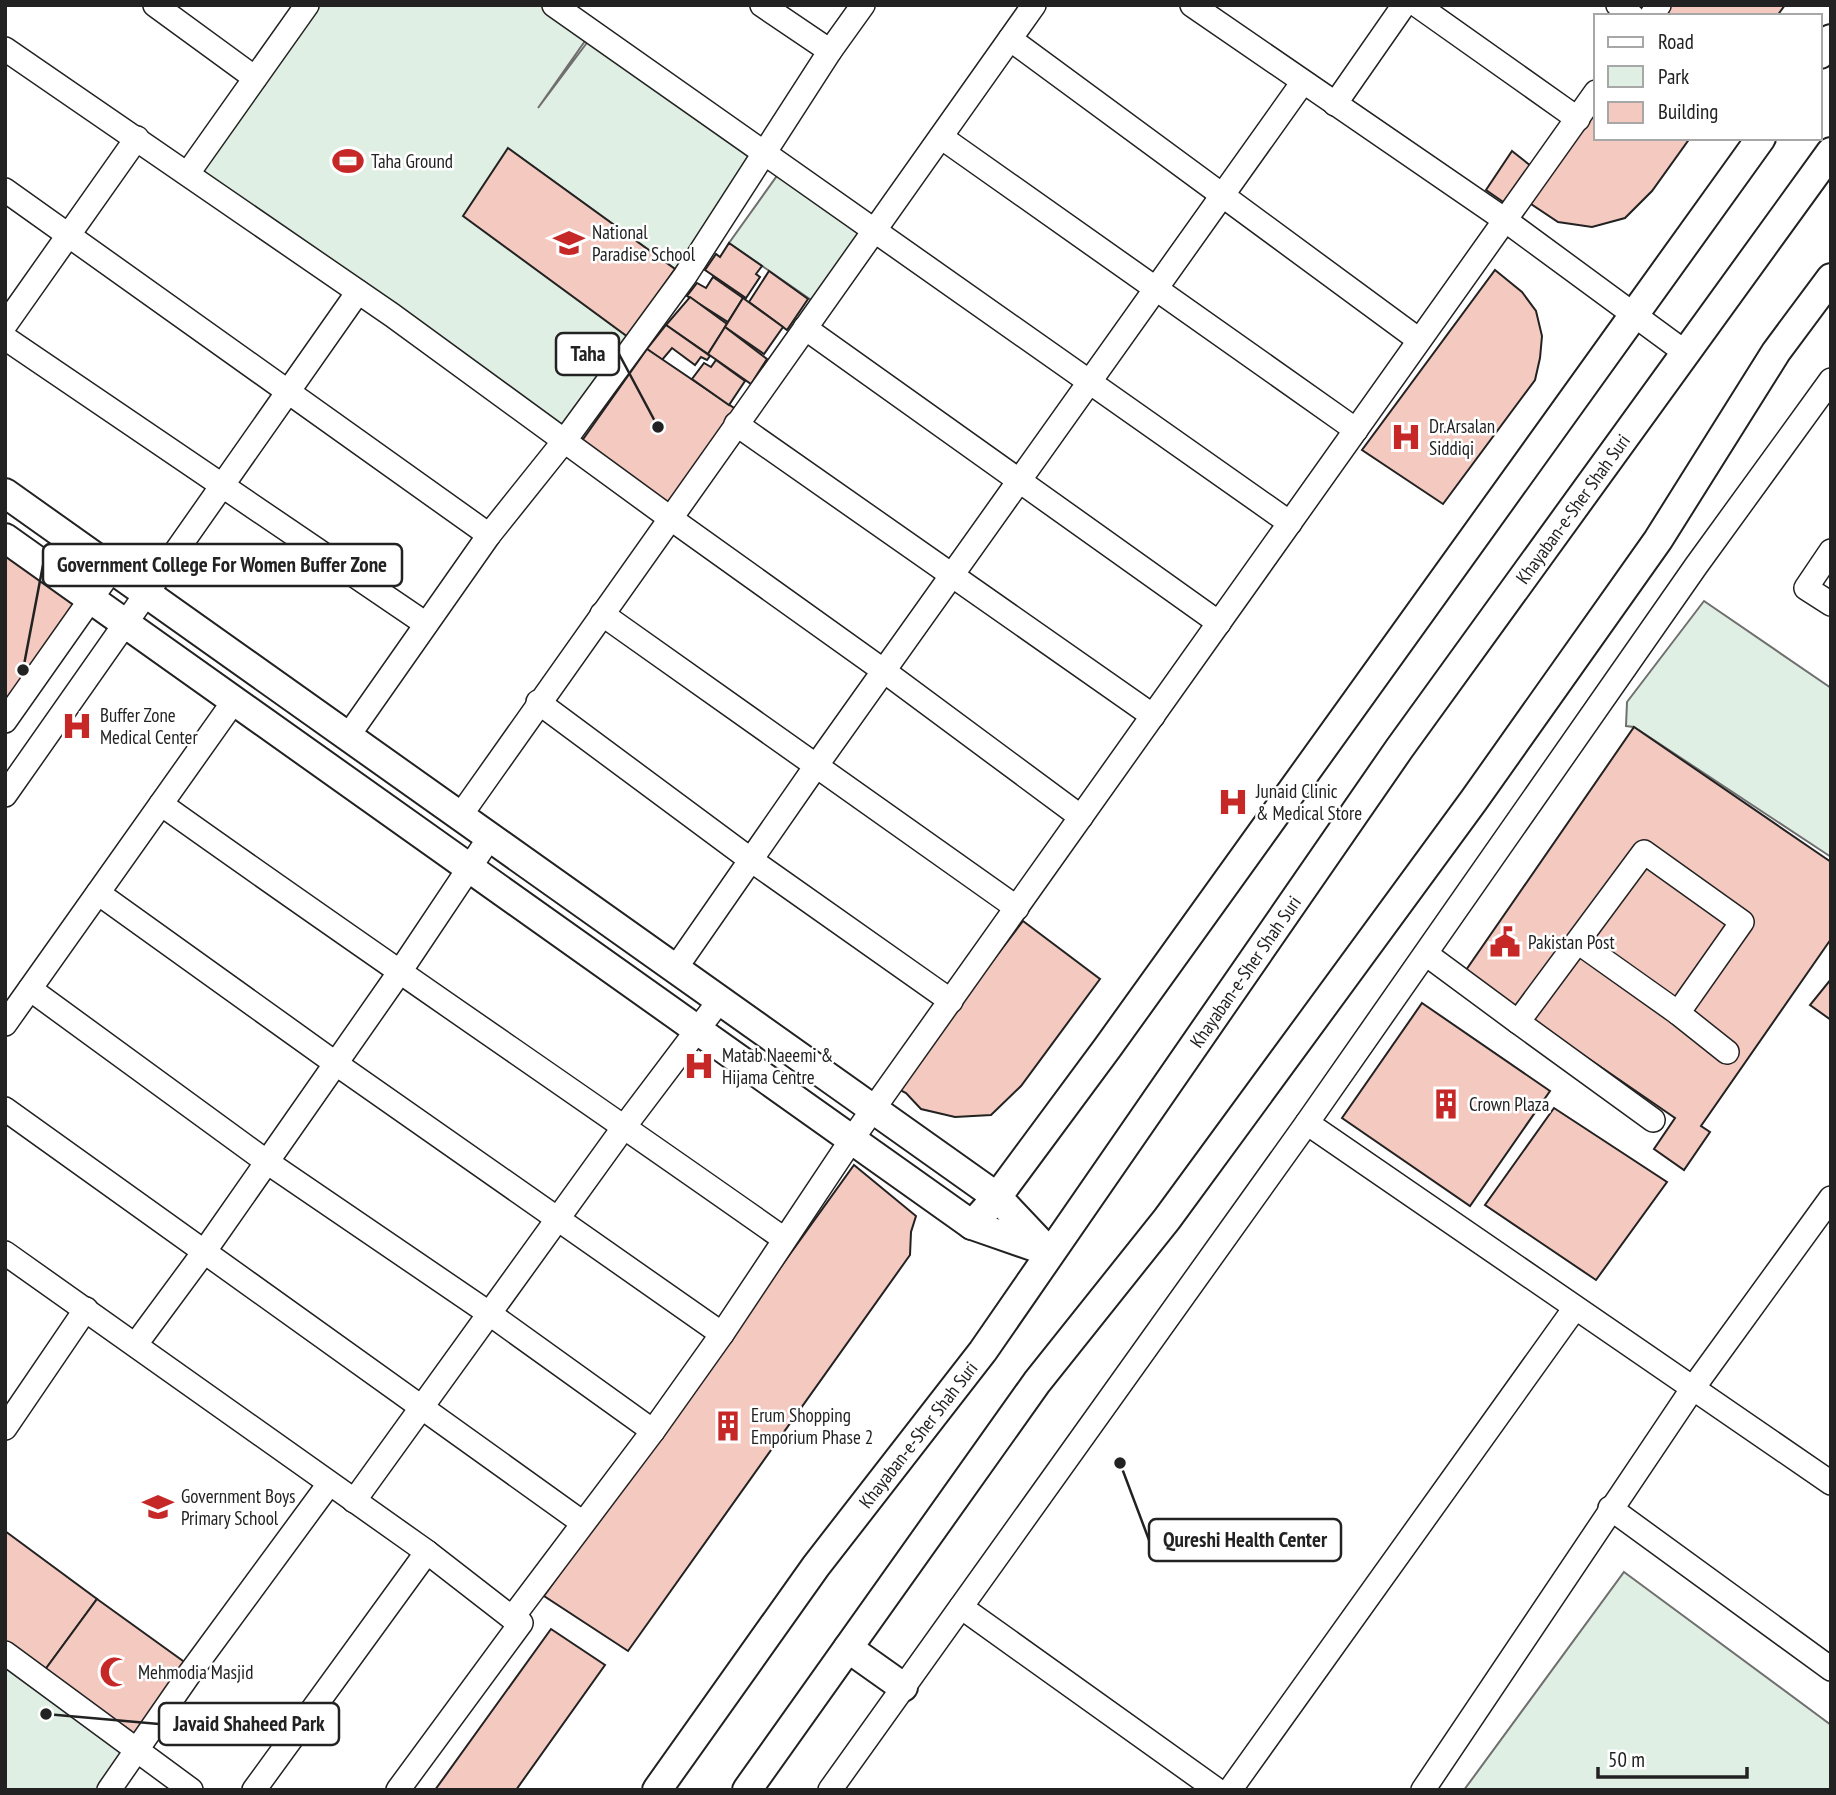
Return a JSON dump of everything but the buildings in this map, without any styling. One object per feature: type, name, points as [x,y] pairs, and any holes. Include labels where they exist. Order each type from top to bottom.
[{"type":"main road","points":[[972,1225],[997,1197],[1108,1046],[1760,140]]},
{"type":"main road","name":"Khayaban-e-Sher Shah Suri","points":[[657,1790],[816,1566],[983,1351],[1399,749],[1831,152]]},
{"type":"main road","points":[[747,1790],[1037,1382],[1167,1219],[1482,788],[1658,540],[1776,352],[1831,278]]},
{"type":"main road","points":[[5,493],[997,1197],[1050,1252]]},
{"type":"main road","points":[[5,538],[84,608],[120,633],[234,701],[972,1225],[1050,1252]]},
{"type":"main road","points":[[848,1648],[903,1687]]},
{"type":"street","points":[[156,5],[255,78]]},
{"type":"street","points":[[188,173],[307,5]]},
{"type":"street","points":[[762,5],[830,51]]},
{"type":"street","points":[[348,736],[489,535],[565,440],[685,276],[830,51],[863,5]]},
{"type":"street","points":[[460,816],[538,702],[1034,5]]},
{"type":"street","points":[[1192,5],[1505,220],[1686,353]]},
{"type":"street","points":[[1335,104],[1404,5]]},
{"type":"street","points":[[1417,5],[1578,118]]},
{"type":"street","points":[[561,7],[765,154],[1290,523]]},
{"type":"street","points":[[1010,39],[1419,340]]},
{"type":"street","points":[[5,48],[358,292],[884,671],[1081,817]]},
{"type":"street","points":[[675,969],[816,766],[1303,82]]},
{"type":"street","points":[[512,1618],[653,1431],[722,1334],[873,1109],[1594,95]]},
{"type":"street","points":[[941,137],[1356,430]]},
{"type":"street","points":[[5,325],[137,138]]},
{"type":"street","points":[[5,190],[489,535]]},
{"type":"street","points":[[5,795],[358,292]]},
{"type":"street","points":[[805,328],[1219,623]]},
{"type":"street","points":[[5,338],[426,624]]},
{"type":"street","points":[[830,1790],[1307,1122],[1688,578],[1831,380]]},
{"type":"street","points":[[736,425],[1153,716]]},
{"type":"street","points":[[1831,551],[1807,588],[1831,604]]},
{"type":"street","points":[[5,721],[112,569]]},
{"type":"street","points":[[602,614],[1017,908]]},
{"type":"street","points":[[5,1024],[234,701]]},
{"type":"street","points":[[538,702],[751,860],[951,1001]]},
{"type":"street","points":[[161,804],[399,973],[784,1239]]},
{"type":"street","points":[[136,1344],[204,1252],[399,973],[489,837]]},
{"type":"street","points":[[1518,1022],[1644,852],[1742,922],[1678,1013]]},
{"type":"street","points":[[98,892],[335,1063],[722,1334]]},
{"type":"street","points":[[1578,942],[1678,1013],[1727,1052]]},
{"type":"street","points":[[1426,954],[1653,1120]]},
{"type":"street","points":[[30,989],[267,1162],[489,1314],[653,1431]]},
{"type":"street","points":[[354,1501],[559,1220],[624,1126],[720,1000]]},
{"type":"street","points":[[5,1109],[583,1523]]},
{"type":"street","points":[[1307,1122],[1831,1483]]},
{"type":"street","points":[[1423,1790],[1610,1508],[1831,1198]]},
{"type":"street","points":[[5,1253],[136,1344],[521,1622],[398,1790]]},
{"type":"street","points":[[1230,1790],[1575,1308]]},
{"type":"street","points":[[5,1428],[86,1309]]},
{"type":"street","points":[[109,1790],[329,1484]]},
{"type":"street","points":[[1610,1508],[1831,1669]]},
{"type":"street","points":[[254,1790],[426,1552]]},
{"type":"street","points":[[961,1607],[1217,1790]]},
{"type":"street","points":[[5,1653],[191,1790]]},
{"type":"green space","points":[[307,5],[555,5],[592,31],[538,108],[589,40],[753,155],[675,269],[509,149],[628,337],[558,436],[188,173]]},
{"type":"green space","points":[[779,173],[867,234],[817,304],[729,243]]},
{"type":"green space","points":[[1704,601],[1831,688],[1831,857],[1634,727],[1626,726],[1627,702]]},
{"type":"green space","points":[[1624,1572],[1831,1725],[1831,1790],[1464,1790]]},
{"type":"green space","points":[[5,1654],[136,1750],[109,1790],[5,1790]]},
{"type":"place","name":"Taha Ground","points":[[348,161]]},
{"type":"place","name":"National Paradise School","points":[[569,243]]},
{"type":"place","name":"Taha","points":[[658,427]]},
{"type":"place","name":"Dr.Arsalan Siddiqi","points":[[1406,437]]},
{"type":"place","name":"Government College For Women Buffer Zone","points":[[23,670]]},
{"type":"place","name":"Buffer Zone Medical Center","points":[[77,726]]},
{"type":"place","name":"Junaid Clinic & Medical Store","points":[[1233,802]]},
{"type":"place","name":"Pakistan Post","points":[[1505,942]]},
{"type":"place","name":"Matab Naeemi & Hijama Centre","points":[[699,1066]]},
{"type":"place","name":"Crown Plaza","points":[[1446,1104]]},
{"type":"place","name":"Erum Shopping Emporium Phase 2","points":[[728,1426]]},
{"type":"place","name":"Qureshi Health Center","points":[[1120,1463]]},
{"type":"place","name":"Government Boys Primary School","points":[[158,1507]]},
{"type":"place","name":"Mehmodia Masjid","points":[[115,1672]]},
{"type":"place","name":"Javaid Shaheed Park","points":[[46,1714]]}]
